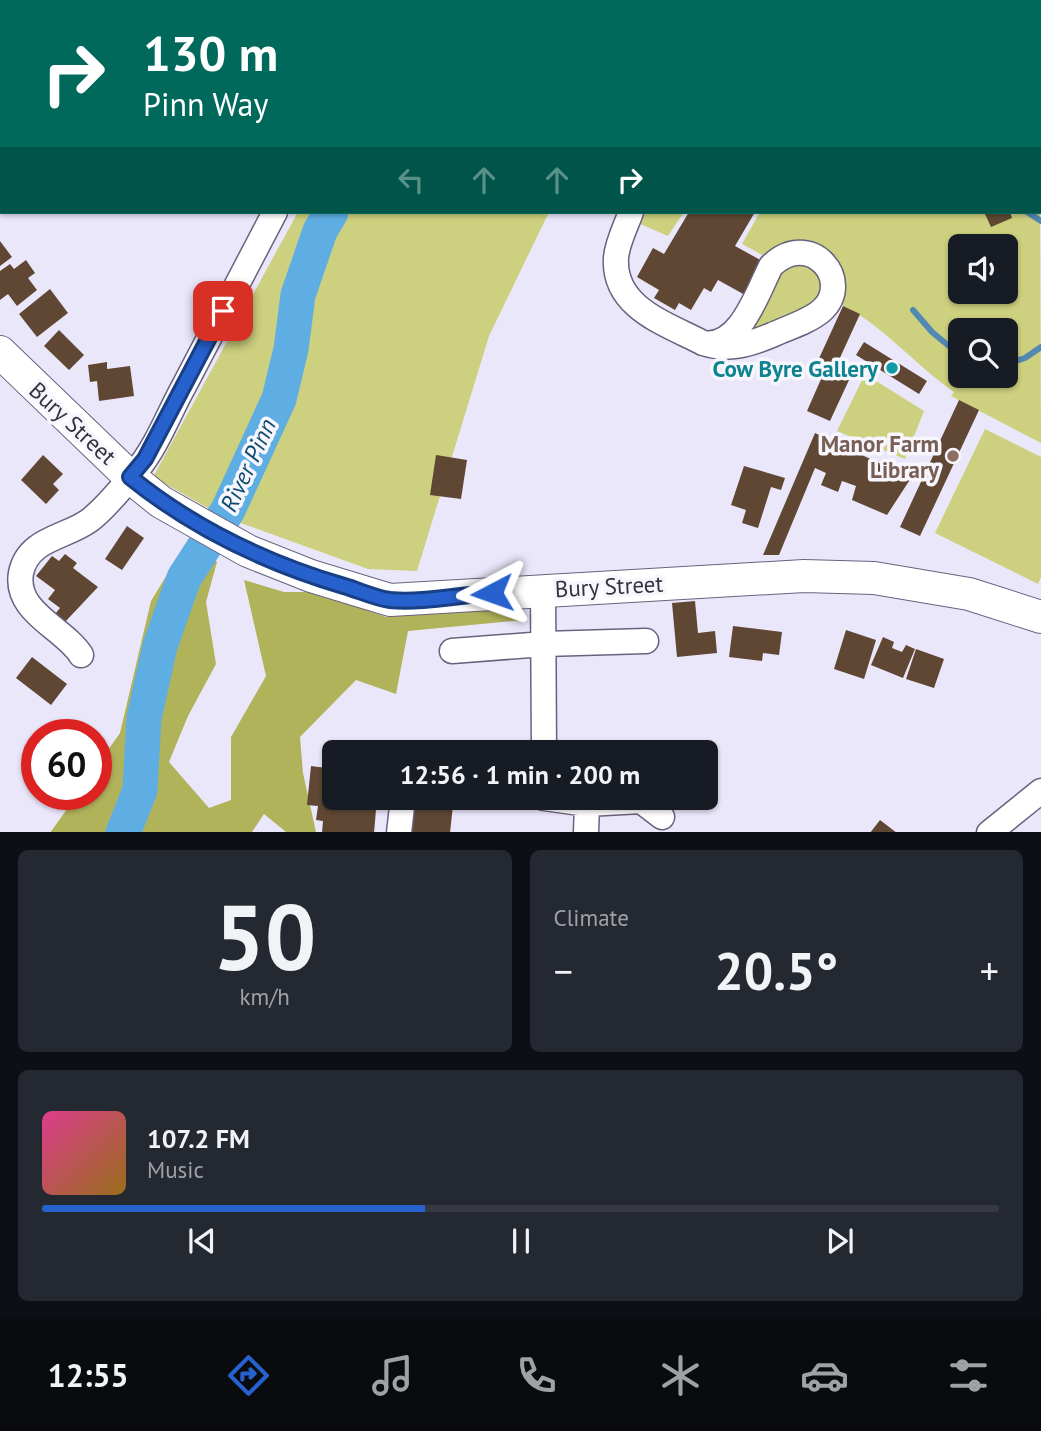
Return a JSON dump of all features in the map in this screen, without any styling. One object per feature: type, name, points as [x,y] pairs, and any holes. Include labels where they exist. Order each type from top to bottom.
[{"type":"main road","name":"Bury Street","points":[[0,352],[130,477],[161,502],[243,548],[311,576],[390,600],[804,576],[874,578],[968,594],[1041,617]]},
{"type":"street","points":[[81,655],[74,644],[36,613],[21,586],[21,574],[37,546],[89,521],[145,459],[274,214]]},
{"type":"street","points":[[630,214],[616,258],[617,274],[624,292],[643,312],[703,343],[723,348],[744,345],[819,313],[831,296],[833,286],[827,266],[819,258],[799,252],[779,258],[771,267],[733,334],[720,342],[703,343]]},
{"type":"street","points":[[543,590],[544,740]]},
{"type":"street","points":[[452,651],[544,644],[646,641]]},
{"type":"street","points":[[989,832],[1041,791]]},
{"type":"street","points":[[399,832],[402,810]]},
{"type":"street","points":[[586,832],[587,810]]},
{"type":"street","points":[[652,810],[662,817]]},
{"type":"green space","points":[[297,214],[321,214],[313,227],[291,291],[284,345],[272,395],[217,513],[153,477]]},
{"type":"green space","points":[[330,214],[548,214],[489,336],[417,571],[368,569],[224,517],[279,399],[291,349],[298,295],[320,231]]},
{"type":"green space","points":[[641,214],[683,214],[668,236],[638,223]]},
{"type":"green space","points":[[759,214],[1040,214],[1041,443],[951,396],[954,392],[949,388],[1018,388],[1018,318],[948,318],[948,387],[872,324],[843,306],[843,274],[825,251],[808,242],[798,241],[785,243],[764,256],[742,244]]},
{"type":"green space","points":[[784,261],[822,270],[822,301],[748,332]]},
{"type":"green space","points":[[865,374],[924,411],[905,459],[837,431]]},
{"type":"green space","points":[[985,429],[1041,457],[1041,577],[1038,584],[935,533]]},
{"type":"shaded area","points":[[188,540],[217,562],[206,602],[216,664],[188,716],[169,762],[209,808],[231,800],[231,737],[266,676],[244,580],[284,592],[312,592],[386,617],[511,600],[524,620],[408,631],[396,694],[356,680],[300,737],[303,773],[316,832],[286,832],[264,814],[252,832],[51,832],[66,810],[112,810],[112,744],[120,733],[151,601]]},
{"type":"building","points":[[688,214],[754,214],[735,246],[764,262],[745,295],[718,280],[711,292],[704,288],[691,310],[679,303],[675,310],[654,298],[659,290],[637,277],[653,248],[664,254]]},
{"type":"building","points":[[985,214],[1011,214],[1012,218],[991,227]]},
{"type":"building","points":[[0,241],[12,257],[0,266]]},
{"type":"building","points":[[26,260],[35,273],[28,278],[37,290],[17,306],[8,294],[0,300],[0,271],[10,264],[14,269]]},
{"type":"building","points":[[50,289],[68,313],[37,337],[19,314]]},
{"type":"building","points":[[843,306],[860,314],[833,373],[849,380],[830,421],[807,411],[825,370],[816,365]]},
{"type":"building","points":[[59,330],[84,355],[69,370],[44,346]]},
{"type":"building","name":"Cow Byre Gallery","points":[[864,342],[927,381],[919,394],[856,355]]},
{"type":"building","points":[[107,362],[107,369],[130,366],[134,396],[99,401],[97,381],[90,382],[88,365]]},
{"type":"building","points":[[959,400],[979,410],[920,536],[900,527]]},
{"type":"building","points":[[815,433],[911,478],[887,515],[852,500],[856,486],[842,481],[838,492],[821,485],[826,473],[815,468],[779,555],[763,555]]},
{"type":"building","points":[[43,455],[63,474],[53,484],[59,490],[46,504],[21,480]]},
{"type":"building","points":[[436,455],[467,460],[461,499],[430,495]]},
{"type":"building","points":[[744,466],[785,478],[781,490],[771,487],[758,528],[742,523],[746,510],[731,505]]},
{"type":"building","points":[[127,526],[144,538],[122,570],[105,559]]},
{"type":"building","points":[[65,554],[77,563],[73,568],[98,587],[65,622],[55,614],[60,608],[48,599],[55,590],[36,576],[52,556],[59,561]]},
{"type":"building","points":[[695,601],[698,633],[715,631],[717,653],[677,657],[672,603]]},
{"type":"building","points":[[733,626],[782,632],[779,655],[763,653],[762,661],[729,657]]},
{"type":"building","points":[[846,630],[876,640],[864,679],[834,669]]},
{"type":"building","points":[[883,637],[894,642],[892,648],[902,652],[906,645],[915,649],[903,678],[871,665]]},
{"type":"building","points":[[916,649],[944,659],[934,688],[906,679]]},
{"type":"building","points":[[32,657],[67,684],[51,705],[16,678]]},
{"type":"building","points":[[311,766],[322,767],[322,810],[376,810],[374,832],[322,832],[323,821],[316,820],[318,806],[307,805]]},
{"type":"building","points":[[404,810],[452,810],[450,832],[401,832]]},
{"type":"building","points":[[880,820],[896,832],[871,832]]},
{"type":"waterway","name":"River Pinn","points":[[123,832],[140,790],[144,718],[160,646],[184,578],[228,510],[279,399],[291,349],[298,295],[320,231],[330,214]]},
{"type":"waterway","points":[[1030,214],[1041,221]]},
{"type":"waterway","points":[[913,310],[948,345]]},
{"type":"waterway","points":[[1018,360],[1041,347]]},
{"type":"place","name":"Cow Byre Gallery","points":[[892,368]]},
{"type":"place","name":"Manor Farm Library","points":[[953,456]]},
{"type":"route","points":[[223,311],[145,459],[130,477],[161,502],[198,525],[248,551],[311,576],[390,600],[492,593]]}]
